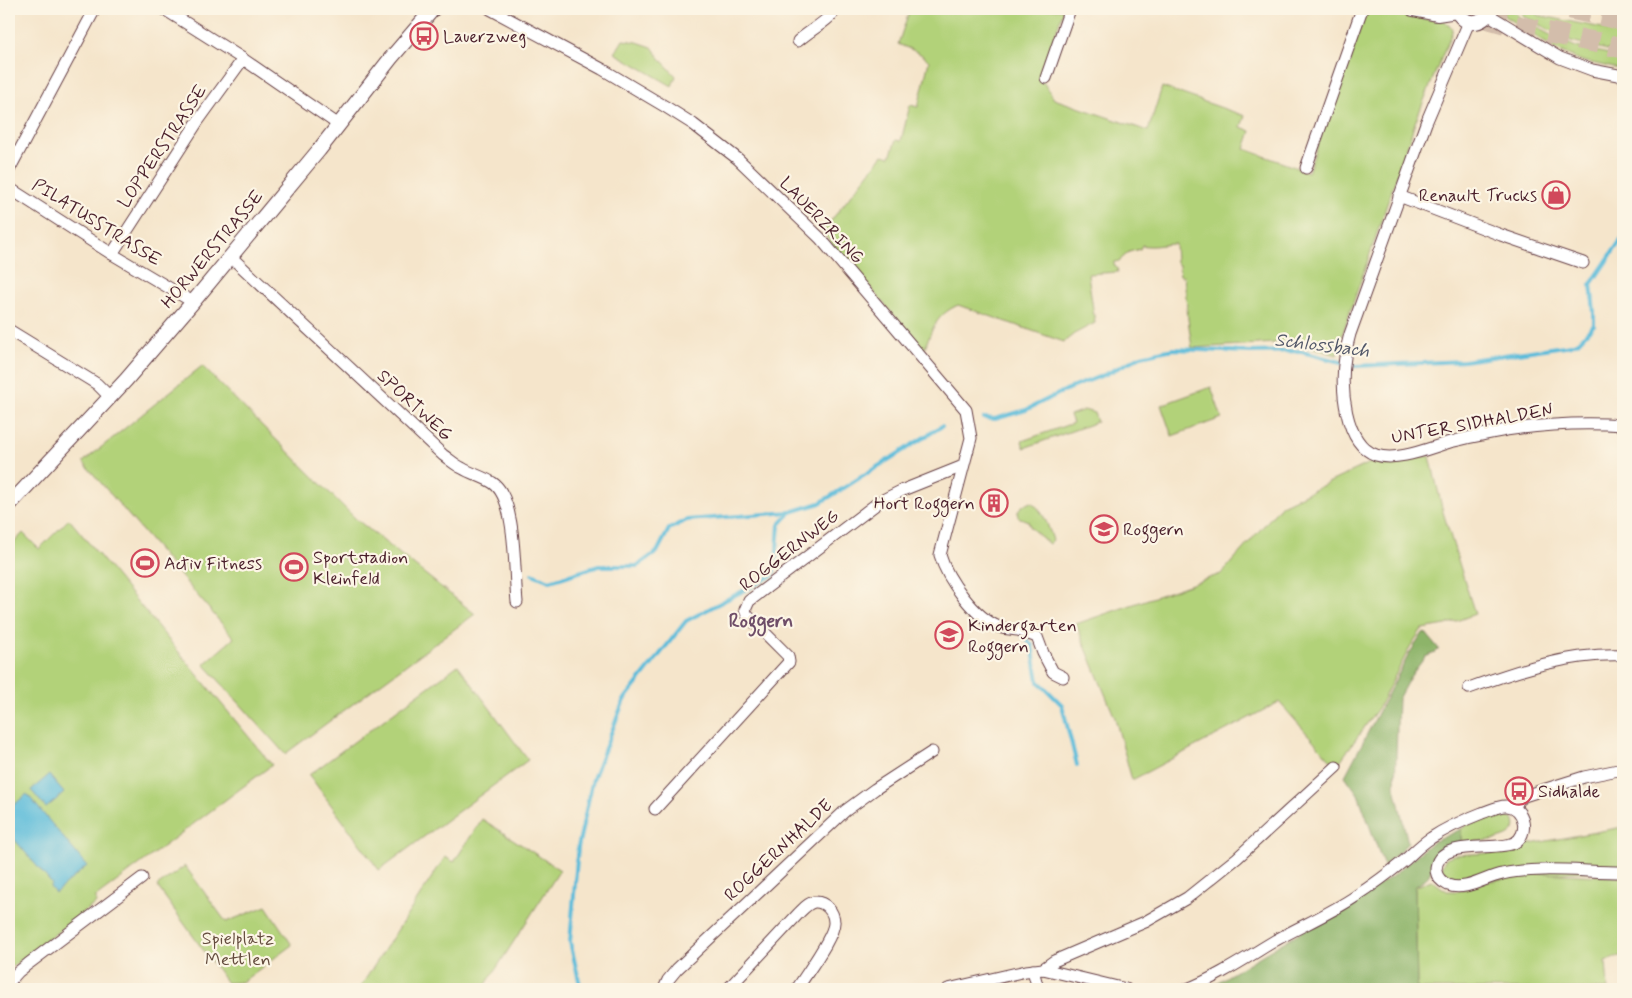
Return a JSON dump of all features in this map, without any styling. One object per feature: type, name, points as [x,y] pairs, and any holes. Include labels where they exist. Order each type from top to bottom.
[{"type":"street","points":[[9,170],[95,9]]},
{"type":"street","points":[[164,9],[243,59],[339,125]]},
{"type":"street","name":"HORWERSTRASSE","points":[[9,505],[110,397],[193,302],[432,9]]},
{"type":"street","name":"LAUERZRING","points":[[490,9],[602,69],[673,111],[738,158],[820,238],[966,410],[971,438],[963,466]]},
{"type":"street","points":[[798,41],[832,16],[836,9]]},
{"type":"street","points":[[1046,78],[1070,9]]},
{"type":"street","points":[[1306,168],[1362,9]]},
{"type":"street","points":[[1413,9],[1437,14],[1456,10],[1464,20],[1469,22],[1484,20],[1490,12],[1567,61],[1592,70],[1623,76]]},
{"type":"street","name":"UNTER SIDHALDEN","points":[[1469,22],[1426,123],[1350,334],[1344,370],[1346,409],[1354,436],[1368,451],[1384,456],[1394,456],[1513,429],[1573,423],[1623,425]]},
{"type":"street","name":"LOPPERSTRASSE","points":[[112,254],[198,121],[243,59]]},
{"type":"street","name":"PILATUSSTRASSE","points":[[9,188],[112,254],[193,302]]},
{"type":"street","points":[[1399,196],[1500,235],[1583,263]]},
{"type":"street","name":"SPORTWEG","points":[[230,256],[443,455],[460,468],[493,483],[499,488],[507,502],[512,526],[517,602]]},
{"type":"street","points":[[9,330],[97,384],[110,397]]},
{"type":"street","points":[[963,466],[940,555],[944,567],[971,606],[987,620],[999,627],[1020,630],[1037,637],[1053,672],[1063,677]]},
{"type":"street","name":"ROGGERNWEG","points":[[655,809],[789,662],[788,656],[747,615],[745,610],[749,601],[879,502],[963,466]]},
{"type":"street","points":[[1469,688],[1526,668],[1561,660],[1623,655]]},
{"type":"street","name":"ROGGERNHALDE","points":[[664,989],[668,980],[677,969],[831,823],[875,789],[932,752]]},
{"type":"street","points":[[948,989],[1038,970],[1054,960],[1145,922],[1187,898],[1237,858],[1336,767]]},
{"type":"street","points":[[1515,808],[1518,800],[1524,796],[1584,777],[1623,769]]},
{"type":"street","points":[[1187,989],[1354,897],[1443,830],[1499,807],[1508,806],[1515,808],[1520,814],[1524,822],[1523,833],[1518,840],[1505,845],[1462,848],[1448,852],[1440,858],[1437,866],[1437,875],[1441,881],[1450,886],[1460,886],[1500,874],[1524,871],[1623,872]]},
{"type":"street","points":[[9,982],[18,972],[142,878]]},
{"type":"street","points":[[728,989],[799,913],[814,902],[822,903],[833,913],[834,926],[797,989]]},
{"type":"street","points":[[1038,970],[1038,989]]},
{"type":"street","points":[[1038,970],[1126,989]]},
{"type":"green space","points":[[910,9],[1064,9],[1040,77],[1054,99],[1148,131],[1162,87],[1245,116],[1241,127],[1251,131],[1245,149],[1308,172],[1367,9],[1424,19],[1444,20],[1452,29],[1452,32],[1416,120],[1340,341],[1337,355],[1299,344],[1275,343],[1192,348],[1184,276],[1180,276],[1179,265],[1176,263],[1175,244],[1142,245],[1140,249],[1129,252],[1119,261],[1114,262],[1118,272],[1088,274],[1095,323],[1074,334],[1064,342],[958,305],[945,313],[936,323],[924,350],[822,232],[883,155],[890,157],[896,140],[901,141],[910,105],[918,107],[929,61],[919,53],[898,44]]},
{"type":"green space","points":[[1500,9],[1512,9],[1522,20],[1576,47],[1623,57],[1623,70],[1582,61],[1555,49],[1504,16]]},
{"type":"green space","points":[[1519,9],[1538,9],[1537,15],[1623,32],[1623,54],[1571,41],[1524,17]]},
{"type":"green space","points":[[623,40],[652,47],[676,76],[672,86],[615,53]]},
{"type":"green space","name":"Sportstadion Kleinfeld","points":[[202,366],[356,519],[475,614],[285,754],[204,664],[234,638],[83,462]]},
{"type":"green space","points":[[1211,387],[1222,418],[1172,436],[1161,405]]},
{"type":"green space","points":[[1084,410],[1094,413],[1097,422],[1024,448],[1022,441],[1073,423],[1070,415]]},
{"type":"green space","points":[[1430,456],[1443,512],[1475,614],[1446,625],[1422,629],[1410,647],[1379,707],[1338,764],[1336,766],[1279,702],[1132,780],[1115,718],[1076,624],[1221,574],[1282,505],[1372,462]]},
{"type":"green space","points":[[1031,502],[1042,514],[1047,524],[1053,540],[1049,544],[1031,528],[1028,521],[1018,517],[1019,509]]},
{"type":"green space","points":[[69,519],[272,765],[96,897],[96,903],[9,969],[9,548],[23,533],[39,549]]},
{"type":"green space","points":[[1425,632],[1439,649],[1425,657],[1410,677],[1398,699],[1395,787],[1408,843],[1384,866],[1358,794],[1345,776],[1409,654]]},
{"type":"green space","points":[[458,665],[528,760],[379,870],[309,775]]},
{"type":"green space","points":[[1503,814],[1513,819],[1515,827],[1512,833],[1506,837],[1487,841],[1461,842],[1461,829],[1467,825]]},
{"type":"green space","points":[[482,819],[560,870],[483,989],[359,989],[445,857],[454,862]]},
{"type":"green space","points":[[1623,827],[1623,868],[1455,882],[1445,876],[1442,869],[1446,858],[1453,855],[1513,852],[1525,845]]},
{"type":"green space","points":[[1461,829],[1461,842],[1439,851],[1429,875],[1415,887],[1417,989],[1206,989],[1390,878],[1431,843]]},
{"type":"green space","name":"Spielplatz Mettlen","points":[[185,866],[226,922],[266,906],[292,945],[242,982],[227,983],[157,886]]},
{"type":"green space","points":[[1539,873],[1623,877],[1623,955],[1606,961],[1608,989],[1417,989],[1415,887],[1431,880],[1447,891],[1458,891],[1490,881]]},
{"type":"water","points":[[49,775],[64,793],[46,808],[31,790]]},
{"type":"water","points":[[27,794],[87,866],[55,893],[50,887],[52,884],[9,833],[9,809]]},
{"type":"waterway","name":"Schlossbach","points":[[984,418],[995,419],[1026,410],[1141,356],[1173,349],[1251,352],[1298,351],[1356,366],[1464,361],[1571,345],[1578,342],[1594,325],[1591,284],[1623,237]]},
{"type":"waterway","points":[[581,989],[570,942],[578,847],[593,779],[624,700],[686,621],[773,575],[779,525],[791,512],[820,503],[942,426]]},
{"type":"waterway","points":[[532,574],[550,581],[599,566],[637,566],[657,552],[669,529],[687,520],[791,512]]},
{"type":"waterway","points":[[1023,636],[1032,645],[1038,681],[1062,705],[1077,765]]},
{"type":"tunnel","points":[[1454,9],[1507,24],[1623,48]]},
{"type":"tunnel","points":[[1570,9],[1623,20]]},
{"type":"place","name":"Lauerzweg","points":[[424,36]]},
{"type":"place","name":"Renault Trucks","points":[[1556,195]]},
{"type":"place","name":"Hort Roggern","points":[[994,503]]},
{"type":"place","name":"Roggern","points":[[1104,529]]},
{"type":"place","name":"Activ Fitness","points":[[145,563]]},
{"type":"place","name":"Sportstadion Kleinfeld","points":[[294,567]]},
{"type":"place","name":"Kindergarten Roggern","points":[[949,635]]},
{"type":"place","name":"Sidhalde","points":[[1519,791]]},
{"type":"district","name":"Roggern","points":[[761,620]]}]
